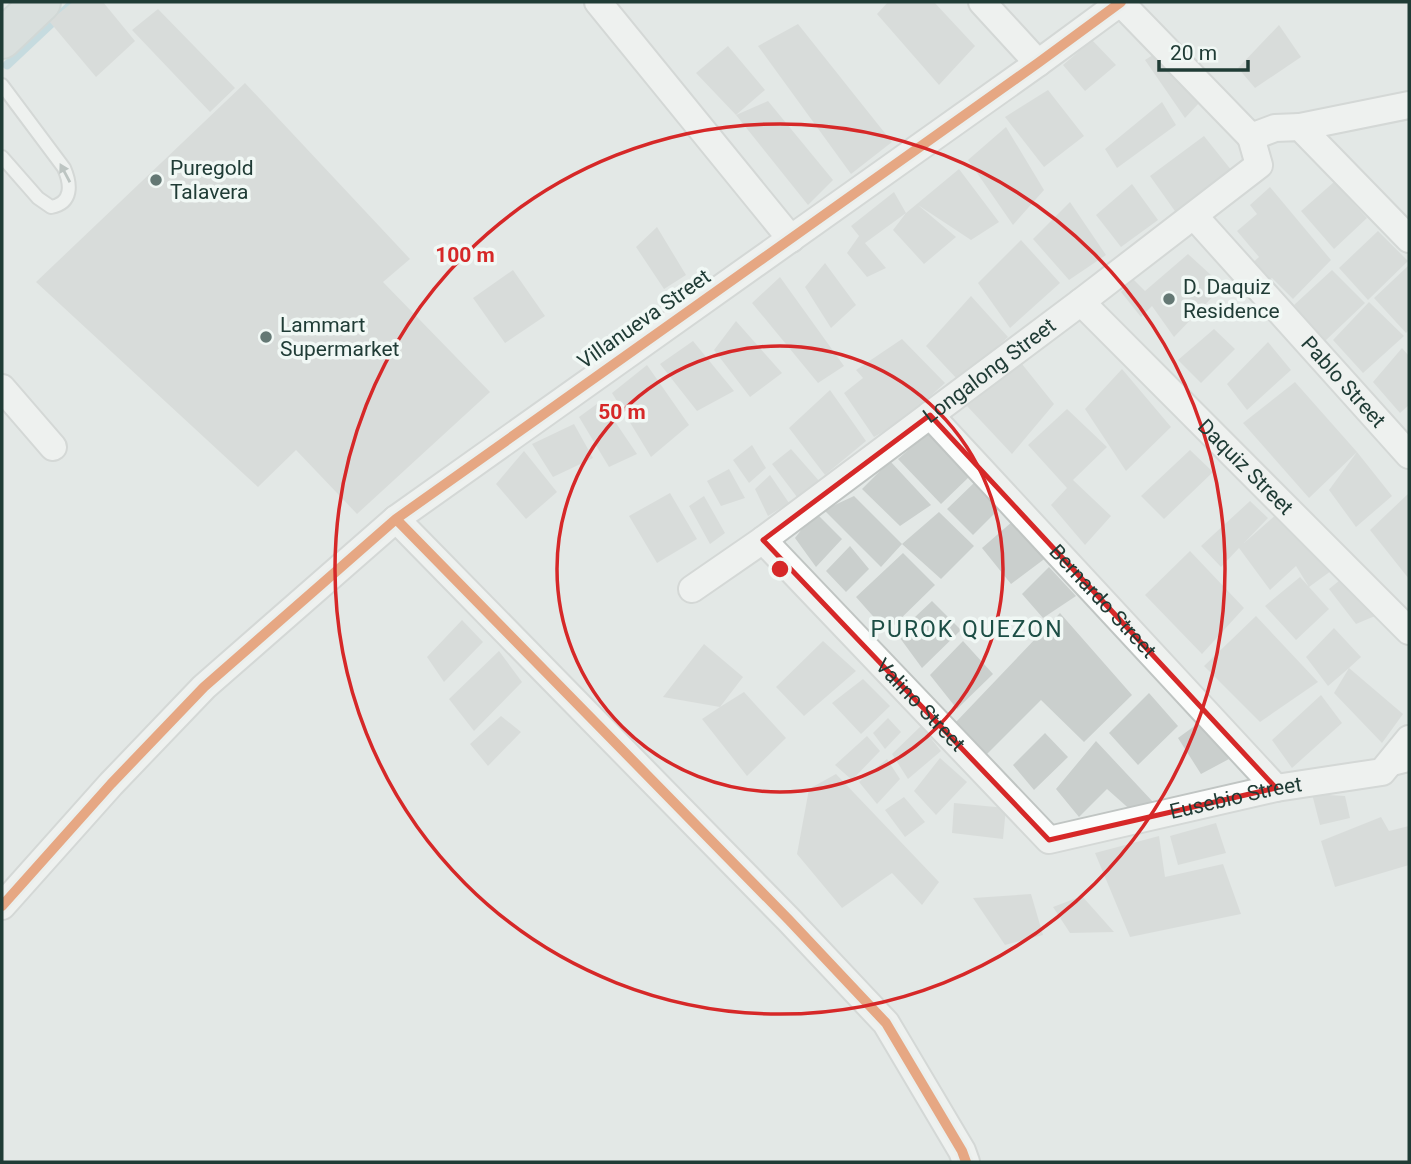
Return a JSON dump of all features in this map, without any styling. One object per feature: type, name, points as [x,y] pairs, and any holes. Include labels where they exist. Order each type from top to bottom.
[{"type":"main road","points":[[2,39],[41,2]]},
{"type":"street","points":[[598,2],[791,239]]},
{"type":"street","points":[[982,2],[1038,63]]},
{"type":"street","points":[[1121,2],[1251,138],[1275,128],[1300,127],[1409,105]]},
{"type":"street","name":"Villanueva Street","points":[[2,906],[111,784],[204,687],[396,519],[1121,2]]},
{"type":"street","points":[[1300,127],[1409,239]]},
{"type":"street","name":"Longalong Street","points":[[692,589],[763,540],[1195,217],[1259,165],[1251,138]]},
{"type":"street","name":"Pablo Street","points":[[1195,217],[1409,455]]},
{"type":"street","name":"Daquiz Street","points":[[1081,302],[1409,631]]},
{"type":"street","points":[[2,388],[53,447]]},
{"type":"street","name":"Bernardo Street","points":[[930,415],[1276,788]]},
{"type":"street","points":[[396,519],[789,920],[886,1023],[962,1151],[965,1162]]},
{"type":"street","name":"Valino Street","points":[[763,540],[1049,840]]},
{"type":"street","points":[[1382,772],[1409,739]]},
{"type":"street","name":"Eusebio Street","points":[[1049,840],[1276,788],[1382,772]]},
{"type":"lane","points":[[2,85],[64,168],[71,184],[68,197],[58,206],[51,207],[38,198],[2,157]]},
{"type":"lane","points":[[1382,772],[1409,765]]},
{"type":"highlighted area","points":[[930,415],[1276,788],[1049,840],[763,540]]},
{"type":"building","points":[[73,2],[103,2],[135,41],[96,77],[49,21]]},
{"type":"building","points":[[888,2],[934,2],[975,46],[939,85],[877,14]]},
{"type":"building","points":[[158,9],[235,88],[210,112],[132,30]]},
{"type":"building","points":[[798,24],[892,142],[851,174],[758,46]]},
{"type":"building","points":[[1279,25],[1301,57],[1255,88],[1238,68]]},
{"type":"building","points":[[1092,40],[1116,65],[1085,91],[1063,65]]},
{"type":"building","points":[[728,46],[765,90],[736,115],[696,73]]},
{"type":"building","points":[[1156,53],[1200,102],[1185,118],[1145,60]]},
{"type":"building","name":"Lammart Supermarket","points":[[245,83],[410,259],[383,282],[490,392],[357,514],[296,450],[258,487],[36,282]]},
{"type":"building","points":[[1048,90],[1084,136],[1044,167],[1005,117]]},
{"type":"building","points":[[768,101],[833,180],[808,205],[736,115]]},
{"type":"building","points":[[1162,102],[1176,125],[1117,168],[1105,149]]},
{"type":"building","points":[[1006,127],[1044,190],[1013,225],[968,160]]},
{"type":"building","points":[[1204,136],[1232,171],[1177,214],[1150,176]]},
{"type":"building","points":[[959,169],[999,222],[971,240],[918,205],[956,237],[924,264],[893,230],[906,213]]},
{"type":"building","points":[[1334,182],[1367,218],[1334,249],[1301,211]]},
{"type":"building","points":[[1132,184],[1158,220],[1121,247],[1096,215]]},
{"type":"building","points":[[1270,187],[1331,260],[1293,299],[1272,278],[1265,284],[1249,266],[1259,257],[1237,231],[1257,214],[1250,205]]},
{"type":"building","points":[[894,192],[906,213],[865,243],[886,268],[867,277],[847,253],[859,236],[851,226]]},
{"type":"building","points":[[1070,202],[1106,255],[1069,280],[1033,239]]},
{"type":"building","points":[[657,227],[686,275],[664,289],[636,247]]},
{"type":"building","points":[[1378,231],[1408,261],[1368,300],[1339,268]]},
{"type":"building","points":[[1021,240],[1060,283],[1010,328],[978,283]]},
{"type":"building","name":"D. Daquiz Residence","points":[[1188,254],[1223,286],[1174,337],[1152,306],[1141,317],[1121,292],[1133,279],[1145,291]]},
{"type":"building","points":[[825,263],[856,305],[831,328],[805,287]]},
{"type":"building","points":[[1409,265],[1409,330],[1406,333],[1374,298]]},
{"type":"building","points":[[513,270],[545,316],[505,343],[473,298]]},
{"type":"building","points":[[1332,270],[1365,303],[1325,341],[1294,305]]},
{"type":"building","points":[[780,277],[844,366],[818,383],[752,303]]},
{"type":"building","points":[[971,296],[1008,337],[959,381],[926,346]]},
{"type":"building","points":[[1369,302],[1404,336],[1363,373],[1333,340]]},
{"type":"building","points":[[736,321],[782,373],[750,397],[714,350]]},
{"type":"building","points":[[1214,329],[1235,349],[1201,383],[1178,360]]},
{"type":"building","points":[[902,339],[945,383],[905,419],[874,437],[844,393],[863,378],[856,370]]},
{"type":"building","points":[[693,341],[734,391],[697,411],[660,364]]},
{"type":"building","points":[[1268,342],[1291,370],[1247,410],[1227,384]]},
{"type":"building","points":[[1402,348],[1409,356],[1409,405],[1400,413],[1373,382]]},
{"type":"building","points":[[1022,364],[1054,404],[1012,454],[967,406]]},
{"type":"building","points":[[647,365],[689,425],[651,457],[612,393]]},
{"type":"building","points":[[1122,369],[1171,427],[1126,471],[1085,409]]},
{"type":"building","points":[[1295,382],[1357,452],[1309,498],[1243,423]]},
{"type":"building","points":[[830,390],[866,441],[825,475],[789,428]]},
{"type":"building","points":[[601,401],[637,454],[609,467],[579,417]]},
{"type":"building","points":[[1067,409],[1107,447],[1073,480],[1111,516],[1085,545],[1051,505],[1067,488],[1028,445]]},
{"type":"building","points":[[574,424],[593,458],[553,477],[532,444]]},
{"type":"building","points":[[932,429],[970,476],[941,504],[898,459]]},
{"type":"building","points":[[752,445],[766,468],[749,483],[733,460]]},
{"type":"building","points":[[791,449],[820,482],[797,497],[772,464]]},
{"type":"building","points":[[1190,450],[1213,472],[1164,519],[1141,496]]},
{"type":"building","points":[[524,451],[557,492],[526,519],[496,484]]},
{"type":"building","points":[[1357,452],[1392,496],[1356,527],[1329,490]]},
{"type":"building","points":[[890,461],[931,505],[900,526],[862,489]]},
{"type":"building","points":[[729,469],[745,498],[721,506],[707,481]]},
{"type":"building","points":[[770,475],[789,503],[768,516],[755,489]]},
{"type":"building","points":[[975,482],[1000,508],[973,535],[947,509]]},
{"type":"building","points":[[670,493],[697,539],[657,563],[629,516]]},
{"type":"building","points":[[1409,493],[1409,579],[1370,530]]},
{"type":"building","points":[[704,496],[725,533],[710,544],[689,506]]},
{"type":"building","points":[[854,496],[902,544],[881,567],[824,510]]},
{"type":"building","points":[[1250,501],[1268,518],[1244,543],[1278,513],[1335,568],[1309,587],[1296,566],[1270,590],[1239,548],[1221,567],[1201,546]]},
{"type":"building","points":[[815,512],[842,539],[816,567],[795,538]]},
{"type":"building","points":[[939,512],[974,546],[941,579],[902,544]]},
{"type":"building","points":[[1013,521],[1047,557],[1011,584],[982,548]]},
{"type":"building","points":[[850,546],[869,569],[846,592],[826,571]]},
{"type":"building","points":[[1190,551],[1244,608],[1202,654],[1145,595]]},
{"type":"building","points":[[903,553],[935,585],[887,632],[856,597]]},
{"type":"building","points":[[1049,567],[1076,596],[1043,618],[1022,594]]},
{"type":"building","points":[[1300,577],[1329,609],[1296,640],[1265,606]]},
{"type":"building","points":[[1340,580],[1375,616],[1356,624],[1329,589]]},
{"type":"building","points":[[932,601],[961,630],[922,668],[897,634]]},
{"type":"building","points":[[1060,613],[1132,695],[1084,742],[1041,700],[985,756],[955,723]]},
{"type":"building","points":[[1256,616],[1318,682],[1260,722],[1204,666]]},
{"type":"building","points":[[462,620],[483,642],[444,682],[427,657]]},
{"type":"building","points":[[1334,628],[1361,657],[1328,686],[1306,657]]},
{"type":"building","points":[[823,641],[856,671],[804,716],[776,687]]},
{"type":"building","points":[[963,641],[993,674],[957,709],[930,675]]},
{"type":"building","points":[[704,644],[743,677],[720,707],[663,697]]},
{"type":"building","points":[[499,651],[522,682],[474,731],[449,699]]},
{"type":"building","points":[[1349,668],[1403,714],[1382,743],[1334,693]]},
{"type":"building","points":[[863,679],[890,706],[861,734],[832,703]]},
{"type":"building","points":[[744,692],[786,738],[747,776],[702,719]]},
{"type":"building","points":[[1149,693],[1178,726],[1138,765],[1109,733]]},
{"type":"building","points":[[1321,695],[1342,723],[1292,768],[1272,740]]},
{"type":"building","points":[[501,716],[521,732],[488,766],[470,744]]},
{"type":"building","points":[[888,718],[901,732],[885,749],[873,733]]},
{"type":"building","points":[[1200,722],[1229,759],[1201,774],[1178,738]]},
{"type":"building","points":[[921,726],[941,751],[908,779],[892,754]]},
{"type":"building","points":[[1045,733],[1068,757],[1034,790],[1013,765]]},
{"type":"building","points":[[867,736],[880,751],[852,780],[835,765]]},
{"type":"building","points":[[1096,741],[1154,803],[1134,813],[1107,789],[1079,817],[1056,789]]},
{"type":"building","points":[[940,758],[967,782],[936,815],[914,791]]},
{"type":"building","points":[[887,759],[900,779],[877,804],[859,782]]},
{"type":"building","points":[[836,774],[939,882],[922,905],[892,873],[842,908],[797,854],[809,789]]},
{"type":"building","points":[[1312,794],[1345,796],[1350,818],[1320,825]]},
{"type":"building","points":[[904,797],[925,822],[905,837],[885,810]]},
{"type":"building","points":[[954,803],[1006,808],[1003,839],[952,833]]},
{"type":"building","points":[[1381,817],[1389,831],[1409,826],[1409,865],[1335,887],[1321,841]]},
{"type":"building","points":[[1216,823],[1226,853],[1178,865],[1170,836]]},
{"type":"building","points":[[1159,836],[1165,877],[1223,864],[1241,914],[1130,937],[1095,853]]},
{"type":"building","points":[[1031,894],[1043,935],[1005,945],[973,898]]},
{"type":"building","points":[[1082,896],[1114,932],[1070,933],[1053,907]]},
{"type":"waterway","points":[[7,65],[74,2]]},
{"type":"cycle path","points":[[2,906],[111,784],[204,687],[396,519],[1121,2]]},
{"type":"cycle path","points":[[396,519],[789,920],[886,1023],[966,1162]]},
{"type":"place","name":"Puregold Talavera","points":[[156,180]]},
{"type":"place","name":"D. Daquiz Residence","points":[[1169,299]]},
{"type":"place","name":"Lammart Supermarket","points":[[266,337]]},
{"type":"district","name":"PUROK QUEZON","points":[[967,629]]}]
